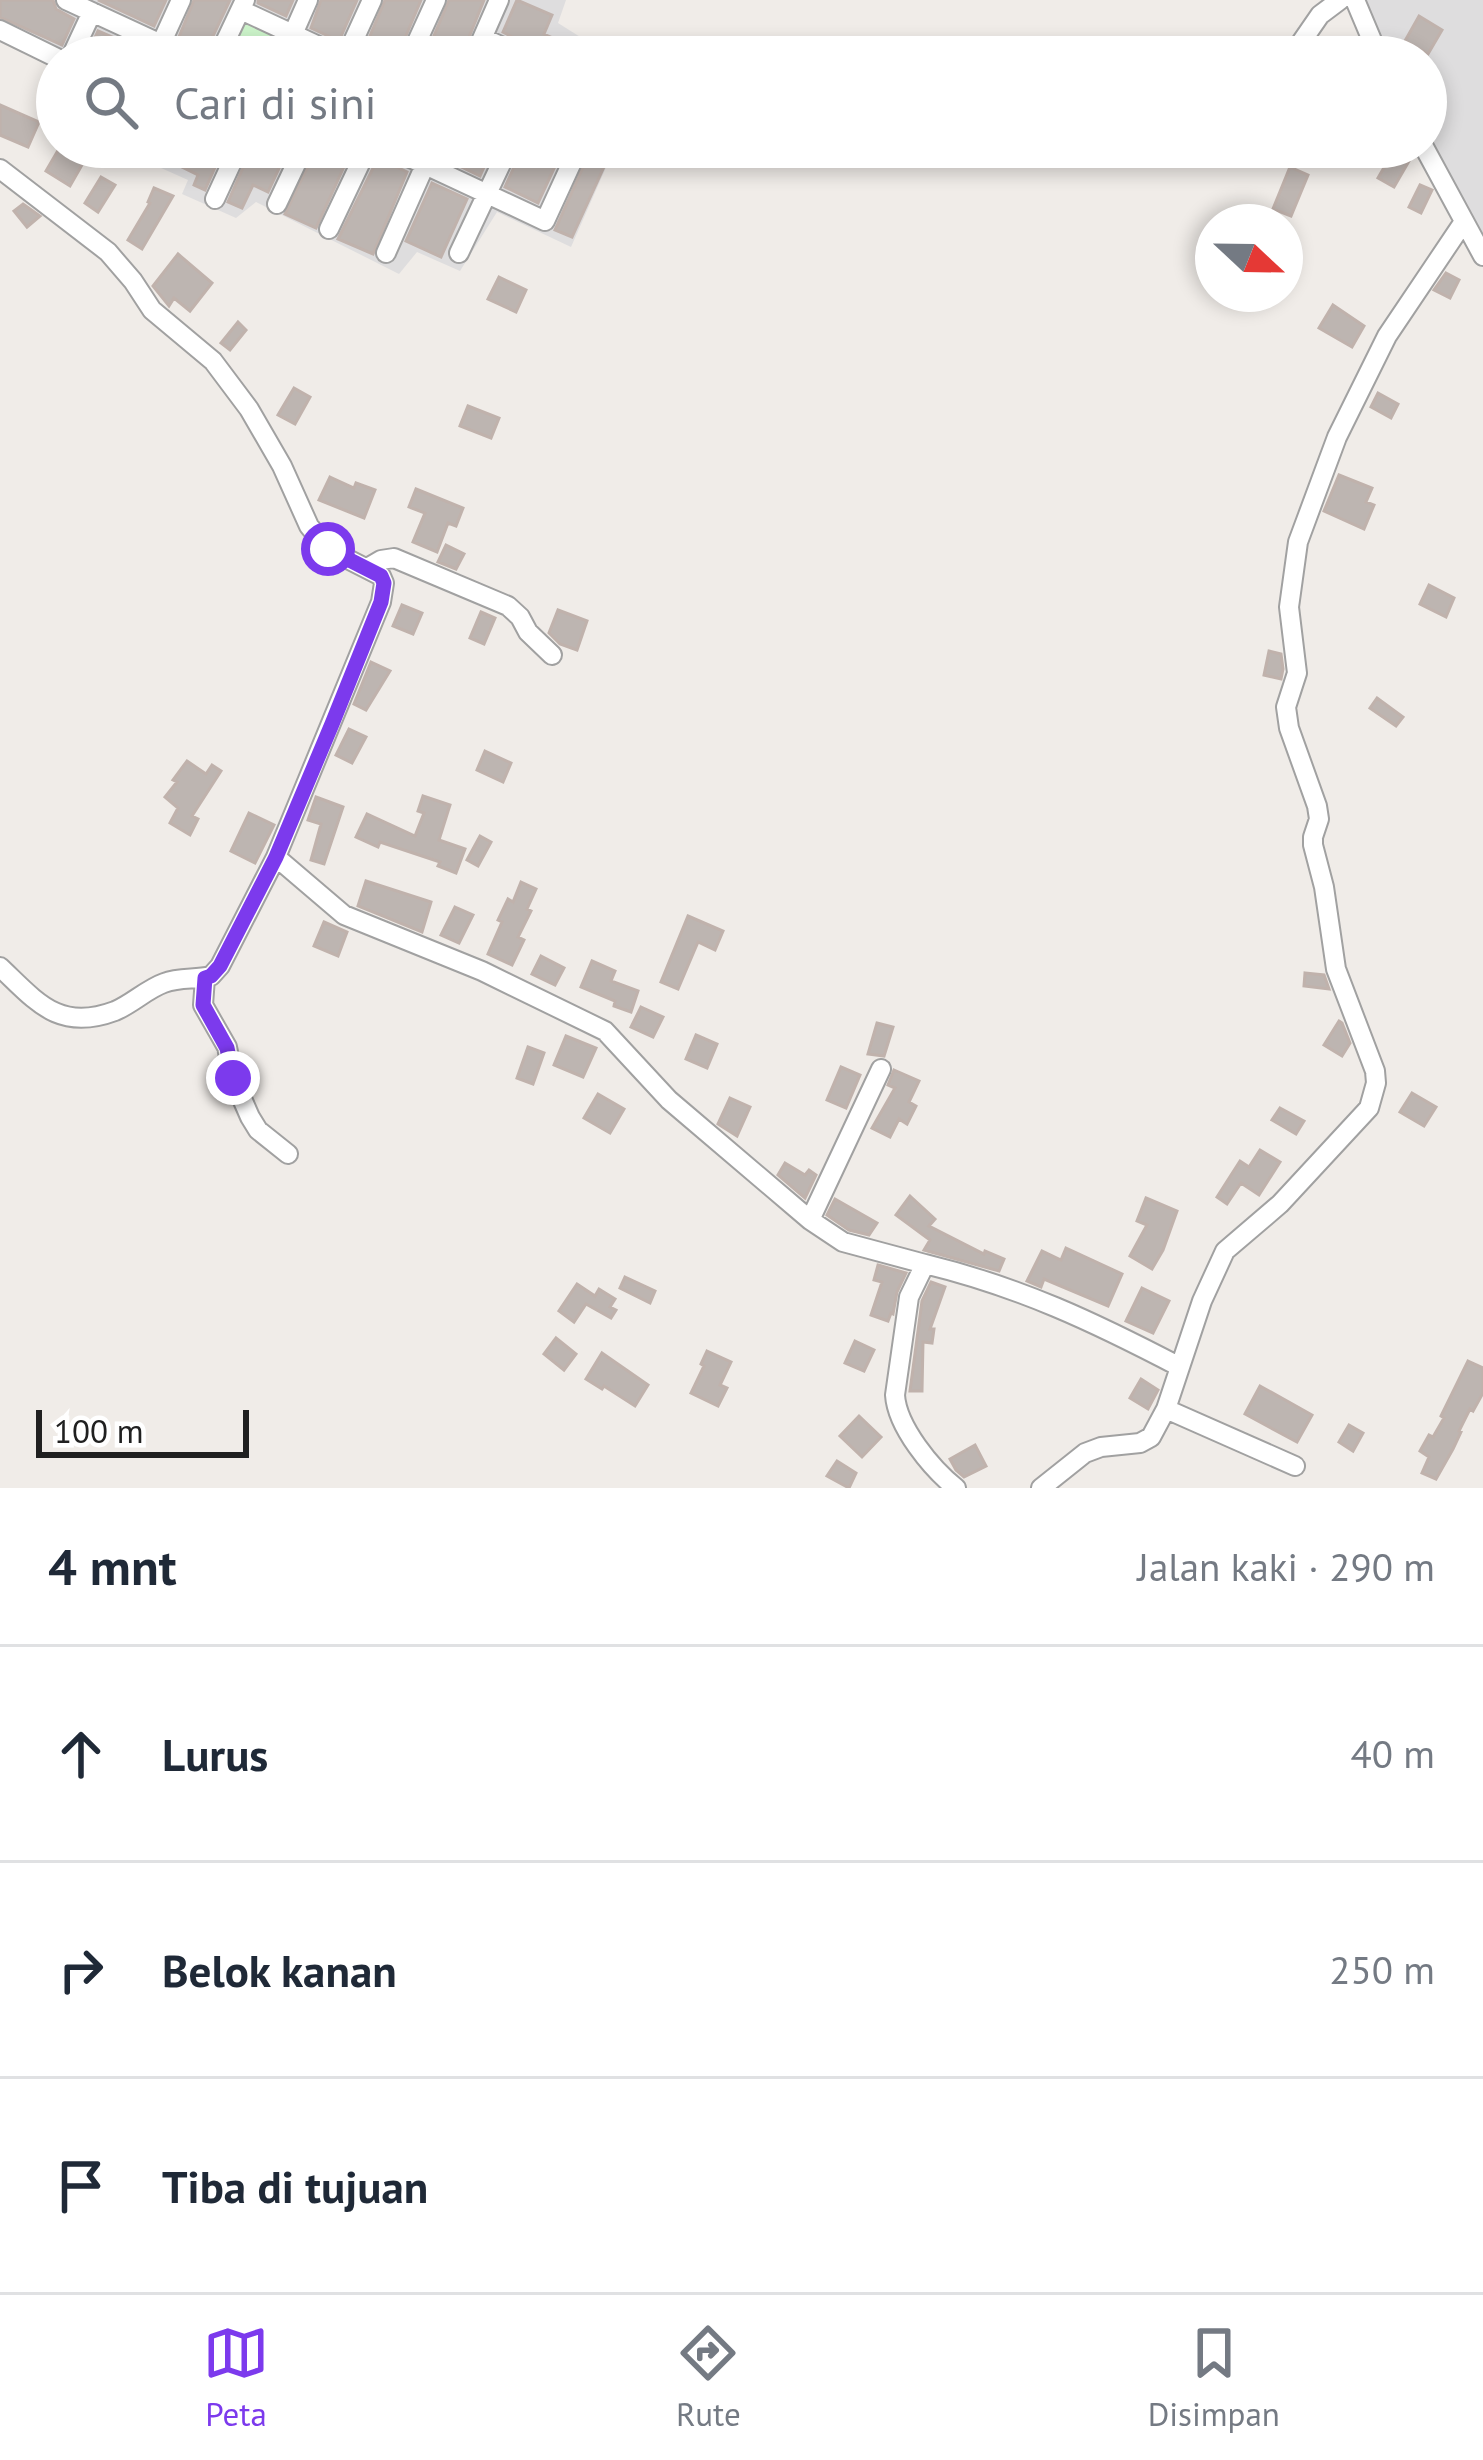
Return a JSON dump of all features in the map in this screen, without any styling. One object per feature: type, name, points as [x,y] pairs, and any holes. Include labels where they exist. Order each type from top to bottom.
[{"type":"street","points":[[66,0],[134,36]]},
{"type":"street","points":[[86,36],[118,0]]},
{"type":"street","points":[[165,36],[181,0]]},
{"type":"street","points":[[292,34],[308,0]]},
{"type":"street","points":[[354,36],[372,0]]},
{"type":"street","points":[[420,36],[436,0]]},
{"type":"street","points":[[483,36],[499,0]]},
{"type":"street","points":[[1306,36],[1320,15],[1340,0]]},
{"type":"street","points":[[1355,0],[1370,36]]},
{"type":"street","points":[[228,36],[243,5],[297,36]]},
{"type":"street","points":[[0,31],[36,48]]},
{"type":"street","points":[[215,200],[229,168]]},
{"type":"street","points":[[278,204],[294,168]]},
{"type":"street","points":[[329,230],[358,168]]},
{"type":"street","points":[[386,253],[424,168]]},
{"type":"street","points":[[447,168],[487,195],[545,221],[569,168]]},
{"type":"street","points":[[459,253],[499,168]]},
{"type":"street","points":[[1435,168],[1483,256]]},
{"type":"street","points":[[0,169],[108,252],[152,310],[213,362],[249,409],[319,541],[369,568],[384,583],[381,602],[276,857],[211,976],[180,978],[160,984],[116,1011],[71,1018],[45,1010],[0,967]]},
{"type":"street","points":[[1041,1488],[1084,1453],[1151,1438],[1225,1251],[1256,1227],[1369,1108],[1375,1071],[1336,969],[1312,837],[1318,806],[1289,728],[1286,707],[1297,673],[1289,607],[1298,542],[1336,437],[1387,336],[1463,223]]},
{"type":"street","points":[[369,568],[394,558],[508,606],[552,655]]},
{"type":"street","points":[[276,857],[344,915],[482,971],[605,1031],[669,1100],[810,1220],[843,1242],[985,1280],[1082,1316],[1180,1367]]},
{"type":"street","points":[[205,978],[203,1005],[227,1048],[233,1078],[250,1117],[258,1130],[288,1154]]},
{"type":"street","points":[[810,1220],[880,1069]]},
{"type":"street","points":[[925,1264],[909,1298],[896,1407],[938,1474],[956,1488]]},
{"type":"street","points":[[1166,1408],[1295,1466]]},
{"type":"shaded area","points":[[0,0],[566,0],[558,23],[579,36],[36,36],[36,58],[0,40]]},
{"type":"shaded area","points":[[1363,0],[1483,0],[1483,241],[1444,168],[1447,36],[1378,36]]},
{"type":"shaded area","points":[[161,168],[606,168],[571,247],[497,212],[460,271],[417,252],[399,274],[256,202],[236,218],[182,194],[188,180]]},
{"type":"green space","points":[[244,18],[283,36],[236,36]]},
{"type":"building","points":[[0,0],[53,0],[56,9],[74,19],[66,36],[42,36],[0,17]]},
{"type":"building","points":[[98,0],[166,0],[154,26]]},
{"type":"building","points":[[194,0],[230,0],[213,36],[179,36]]},
{"type":"building","points":[[258,0],[293,0],[286,16]]},
{"type":"building","points":[[321,0],[357,0],[341,36],[311,28]]},
{"type":"building","points":[[385,0],[421,0],[406,36],[370,36]]},
{"type":"building","points":[[449,0],[484,0],[469,36],[434,36]]},
{"type":"building","points":[[517,0],[552,15],[544,34],[548,36],[503,32]]},
{"type":"building","points":[[1419,16],[1442,30],[1438,36],[1408,36]]},
{"type":"building","points":[[0,105],[36,121],[28,147],[0,135]]},
{"type":"building","points":[[48,168],[80,168],[70,186]]},
{"type":"building","points":[[184,168],[215,168],[205,190],[194,185],[198,175]]},
{"type":"building","points":[[243,168],[279,168],[268,192],[253,185],[242,208],[228,202]]},
{"type":"building","points":[[307,168],[343,168],[316,228],[285,214]]},
{"type":"building","points":[[373,168],[407,172],[373,254],[338,239]]},
{"type":"building","points":[[514,168],[554,168],[538,203],[505,187]]},
{"type":"building","points":[[583,168],[603,168],[572,237],[555,230]]},
{"type":"building","points":[[1290,168],[1308,175],[1296,204],[1275,204]]},
{"type":"building","points":[[1384,168],[1405,168],[1394,187],[1378,178]]},
{"type":"building","points":[[101,177],[115,185],[98,212],[85,203]]},
{"type":"building","points":[[432,183],[467,199],[441,257],[406,241]]},
{"type":"building","points":[[1420,185],[1432,190],[1421,213],[1409,207]]},
{"type":"building","points":[[154,188],[173,196],[142,249],[128,240]]},
{"type":"building","points":[[23,204],[40,216],[27,227],[14,211]]},
{"type":"building","points":[[178,254],[212,283],[190,311],[174,298],[169,306],[153,286]]},
{"type":"building","points":[[1446,273],[1459,280],[1450,298],[1434,290]]},
{"type":"building","points":[[499,277],[526,290],[516,312],[488,299]]},
{"type":"building","points":[[1333,305],[1364,326],[1352,347],[1319,328]]},
{"type":"building","points":[[238,322],[246,330],[230,350],[221,343]]},
{"type":"building","points":[[294,388],[310,397],[295,424],[278,415]]},
{"type":"building","points":[[1378,393],[1398,404],[1391,418],[1371,407]]},
{"type":"building","points":[[468,406],[499,418],[491,438],[460,426]]},
{"type":"building","points":[[1339,475],[1372,488],[1366,502],[1374,505],[1364,529],[1324,511]]},
{"type":"building","points":[[330,477],[354,488],[356,483],[375,490],[364,518],[319,500]]},
{"type":"building","points":[[416,489],[463,508],[456,526],[448,523],[437,552],[413,542],[425,513],[409,507]]},
{"type":"building","points":[[446,545],[464,554],[456,569],[438,562]]},
{"type":"building","points":[[1429,585],[1454,598],[1446,617],[1420,604]]},
{"type":"building","points":[[402,605],[422,613],[413,634],[393,626]]},
{"type":"building","points":[[558,610],[587,621],[577,650],[560,644],[549,633]]},
{"type":"building","points":[[481,612],[495,618],[484,644],[470,638]]},
{"type":"building","points":[[1269,651],[1281,654],[1281,679],[1264,675]]},
{"type":"building","points":[[371,662],[390,671],[366,710],[354,704]]},
{"type":"building","points":[[1377,698],[1403,717],[1396,726],[1370,708]]},
{"type":"building","points":[[349,729],[366,737],[352,763],[336,755]]},
{"type":"building","points":[[485,751],[511,763],[503,782],[477,770]]},
{"type":"building","points":[[187,761],[206,774],[212,765],[221,771],[192,816],[198,819],[190,835],[170,823],[178,808],[165,797]]},
{"type":"building","points":[[423,796],[450,805],[439,840],[465,849],[456,873],[438,866],[440,862],[356,837],[367,814],[415,836],[424,813],[418,811]]},
{"type":"building","points":[[316,797],[343,807],[324,864],[311,860],[321,824],[308,820]]},
{"type":"building","points":[[249,813],[274,825],[255,863],[231,851]]},
{"type":"building","points":[[480,836],[491,842],[478,866],[467,860]]},
{"type":"building","points":[[366,881],[431,902],[422,932],[358,906]]},
{"type":"building","points":[[521,882],[536,889],[518,937],[524,940],[512,965],[488,954],[502,922],[498,920]]},
{"type":"building","points":[[455,907],[473,915],[459,943],[441,935]]},
{"type":"building","points":[[688,916],[723,931],[715,950],[698,942],[678,989],[661,982]]},
{"type":"building","points":[[324,922],[347,932],[338,956],[314,946]]},
{"type":"building","points":[[541,956],[564,968],[555,985],[532,974]]},
{"type":"building","points":[[592,961],[615,971],[611,981],[638,991],[631,1012],[581,987]]},
{"type":"building","points":[[1305,973],[1324,975],[1329,989],[1304,986]]},
{"type":"building","points":[[641,1007],[663,1017],[653,1037],[631,1027]]},
{"type":"building","points":[[1339,1021],[1350,1043],[1342,1056],[1324,1045]]},
{"type":"building","points":[[877,1023],[893,1027],[884,1056],[868,1054]]},
{"type":"building","points":[[696,1035],[717,1044],[707,1068],[686,1059]]},
{"type":"building","points":[[566,1036],[596,1048],[583,1077],[554,1065]]},
{"type":"building","points":[[528,1047],[544,1053],[533,1084],[517,1078]]},
{"type":"building","points":[[841,1067],[860,1075],[846,1108],[827,1100]]},
{"type":"building","points":[[894,1070],[919,1081],[909,1102],[916,1106],[907,1124],[899,1119],[890,1137],[872,1128],[895,1088],[888,1085]]},
{"type":"building","points":[[1412,1093],[1436,1107],[1424,1126],[1400,1112]]},
{"type":"building","points":[[598,1094],[624,1109],[610,1133],[584,1118]]},
{"type":"building","points":[[730,1098],[750,1107],[737,1136],[718,1124]]},
{"type":"building","points":[[1280,1108],[1304,1121],[1296,1134],[1272,1120]]},
{"type":"building","points":[[1260,1150],[1280,1162],[1259,1195],[1241,1183],[1227,1204],[1217,1197],[1240,1161],[1249,1167]]},
{"type":"building","points":[[785,1163],[805,1175],[809,1170],[816,1175],[805,1198],[778,1175]]},
{"type":"building","points":[[910,1196],[935,1219],[929,1226],[1004,1259],[999,1271],[924,1250],[930,1240],[896,1215]]},
{"type":"building","points":[[1146,1198],[1177,1211],[1152,1269],[1130,1256],[1147,1225],[1137,1221]]},
{"type":"building","points":[[835,1199],[877,1223],[869,1235],[849,1230],[827,1215]]},
{"type":"building","points":[[1066,1248],[1122,1274],[1108,1306],[1044,1279],[1041,1287],[1027,1281],[1042,1251],[1061,1260]]},
{"type":"building","points":[[878,1265],[906,1273],[888,1321],[871,1315],[882,1282],[874,1280]]},
{"type":"building","points":[[625,1277],[655,1291],[650,1303],[620,1288]]},
{"type":"building","points":[[931,1282],[945,1287],[930,1329],[934,1329],[932,1343],[923,1342],[922,1391],[910,1391],[922,1301]]},
{"type":"building","points":[[577,1284],[595,1296],[599,1289],[615,1299],[611,1318],[586,1304],[574,1322],[559,1311]]},
{"type":"building","points":[[1142,1288],[1169,1301],[1153,1333],[1126,1321]]},
{"type":"building","points":[[556,1338],[576,1354],[564,1370],[544,1354]]},
{"type":"building","points":[[855,1341],[874,1350],[864,1371],[845,1363]]},
{"type":"building","points":[[707,1351],[731,1362],[720,1385],[727,1388],[718,1406],[691,1393]]},
{"type":"building","points":[[602,1353],[648,1385],[635,1406],[586,1379]]},
{"type":"building","points":[[1468,1361],[1483,1368],[1483,1393],[1470,1409],[1436,1479],[1422,1473],[1429,1457],[1420,1451],[1444,1418]]},
{"type":"building","points":[[1141,1379],[1158,1390],[1148,1409],[1130,1398]]},
{"type":"building","points":[[1260,1386],[1312,1415],[1297,1442],[1245,1414]]},
{"type":"building","points":[[859,1416],[881,1437],[862,1457],[840,1436]]},
{"type":"building","points":[[1349,1425],[1363,1433],[1353,1451],[1339,1442]]},
{"type":"building","points":[[975,1445],[986,1466],[964,1477],[950,1459]]},
{"type":"building","points":[[837,1461],[856,1473],[849,1488],[827,1476]]},
{"type":"route","points":[[233,1078],[227,1048],[203,1005],[205,978],[220,966],[276,857],[383,592],[381,576],[328,549]]}]
